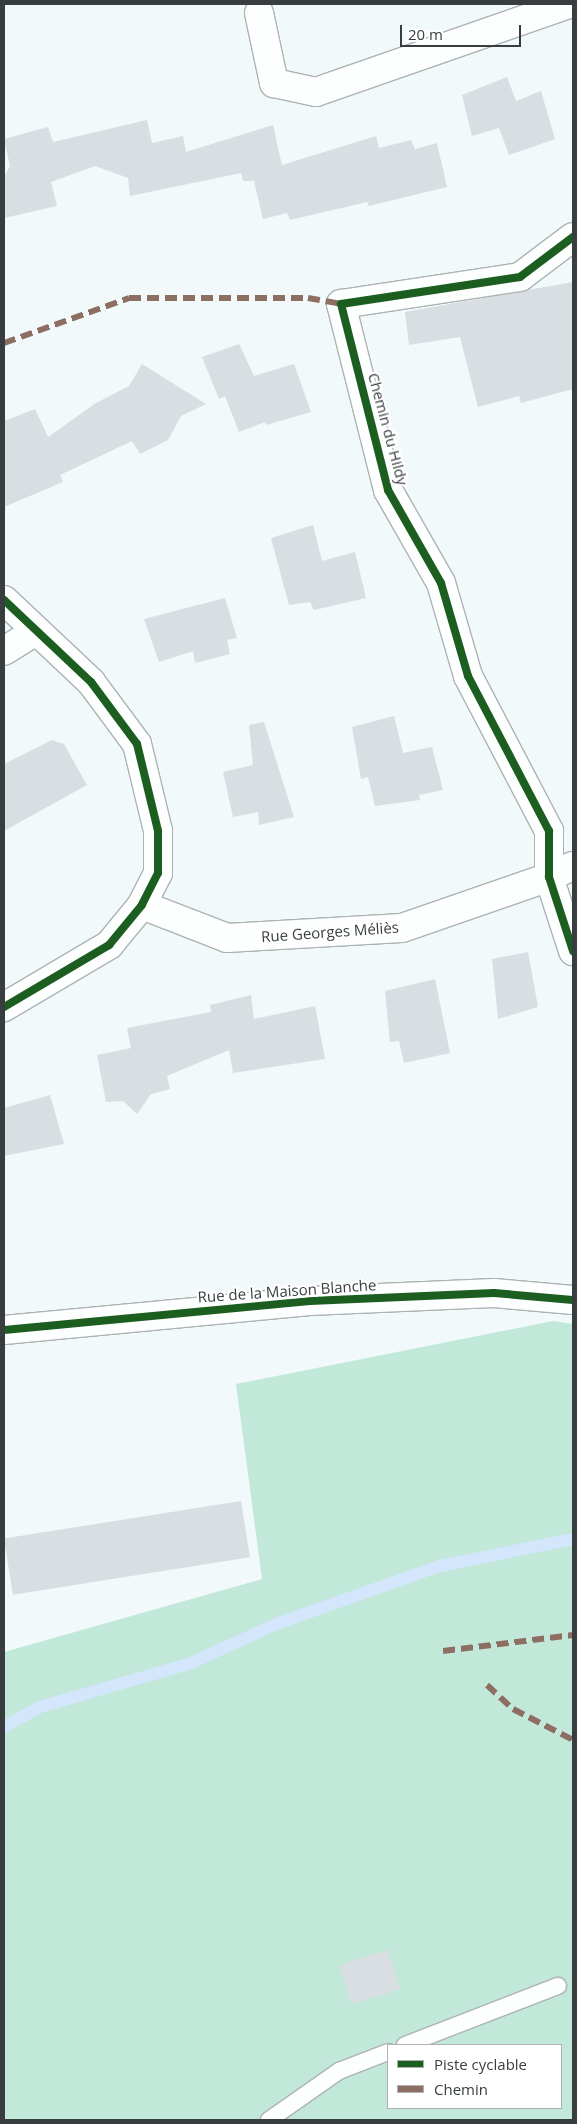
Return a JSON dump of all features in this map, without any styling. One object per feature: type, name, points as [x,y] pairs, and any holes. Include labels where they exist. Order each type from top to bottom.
[{"type":"street","points":[[259,13],[274,83],[316,92],[568,4]]},
{"type":"street","name":"Chemin du Hildy","points":[[573,237],[520,277],[341,304],[388,490],[441,583],[468,676],[549,831],[549,877],[573,951]]},
{"type":"street","points":[[4,600],[91,682],[137,744],[158,831],[158,873],[142,905],[109,945],[4,1007]]},
{"type":"street","points":[[4,651],[36,632]]},
{"type":"street","name":"Rue Georges Méliès","points":[[142,905],[228,938],[402,928],[549,877],[573,866]]},
{"type":"street","name":"Rue de la Maison Blanche","points":[[4,1330],[310,1300],[494,1293],[573,1300]]},
{"type":"lane","points":[[408,2044],[558,1986]]},
{"type":"lane","points":[[268,2120],[339,2071],[387,2052]]},
{"type":"green space","points":[[553,1321],[573,1324],[573,2120],[4,2120],[4,1652],[262,1579],[236,1384]]},
{"type":"building","points":[[507,77],[516,101],[541,91],[555,139],[509,155],[499,128],[472,136],[462,95]]},
{"type":"building","points":[[147,120],[152,143],[183,136],[186,152],[273,125],[282,165],[376,136],[379,148],[411,140],[415,149],[437,143],[447,187],[369,206],[367,202],[290,220],[287,213],[263,219],[254,181],[243,181],[241,173],[130,196],[128,178],[95,166],[51,182],[57,206],[4,218],[4,177],[10,166],[4,139],[48,127],[53,142]]},
{"type":"building","points":[[573,282],[573,389],[521,403],[519,396],[478,407],[460,337],[409,345],[405,312]]},
{"type":"building","points":[[239,344],[254,376],[294,364],[311,412],[266,425],[265,422],[239,432],[225,396],[219,399],[202,357]]},
{"type":"building","points":[[142,364],[206,404],[181,416],[168,440],[140,454],[132,441],[60,475],[63,482],[4,507],[4,421],[35,409],[48,437],[96,403],[129,386]]},
{"type":"building","points":[[313,525],[322,561],[355,552],[366,598],[314,610],[310,602],[289,605],[271,538]]},
{"type":"building","points":[[225,598],[237,638],[227,640],[230,654],[195,663],[193,651],[159,662],[144,619]]},
{"type":"building","points":[[394,716],[403,753],[432,747],[443,790],[419,795],[420,800],[375,806],[368,777],[361,779],[352,727]]},
{"type":"building","points":[[264,722],[294,817],[259,825],[258,812],[233,817],[223,772],[253,765],[249,725]]},
{"type":"building","points":[[52,740],[64,744],[87,785],[4,831],[4,764]]},
{"type":"building","points":[[528,952],[538,1007],[498,1019],[492,959]]},
{"type":"building","points":[[435,979],[450,1053],[404,1063],[399,1041],[390,1042],[385,991]]},
{"type":"building","points":[[251,995],[254,1019],[315,1006],[325,1059],[233,1073],[229,1050],[167,1076],[170,1089],[151,1094],[137,1114],[123,1101],[106,1102],[97,1055],[131,1048],[127,1028],[211,1012],[210,1005]]},
{"type":"building","points":[[50,1095],[64,1144],[4,1156],[4,1108]]},
{"type":"building","points":[[241,1501],[250,1557],[13,1595],[4,1539]]},
{"type":"building","points":[[388,1950],[400,1989],[351,2004],[339,1965]]},
{"type":"waterway","points":[[4,1727],[40,1707],[191,1663],[276,1624],[440,1566],[573,1539]]},
{"type":"marked path","points":[[4,343],[129,298],[308,298],[341,304]]},
{"type":"marked path","points":[[443,1651],[573,1635]]},
{"type":"marked path","points":[[487,1685],[513,1709],[573,1740]]},
{"type":"cycle path","points":[[573,237],[520,277],[341,304],[388,490],[441,583],[468,676],[549,831],[549,877],[573,951]]},
{"type":"cycle path","points":[[4,600],[91,682],[137,744],[158,831],[158,873],[142,905],[109,945],[4,1007]]},
{"type":"cycle path","points":[[4,1330],[310,1301],[494,1293],[573,1300]]}]
